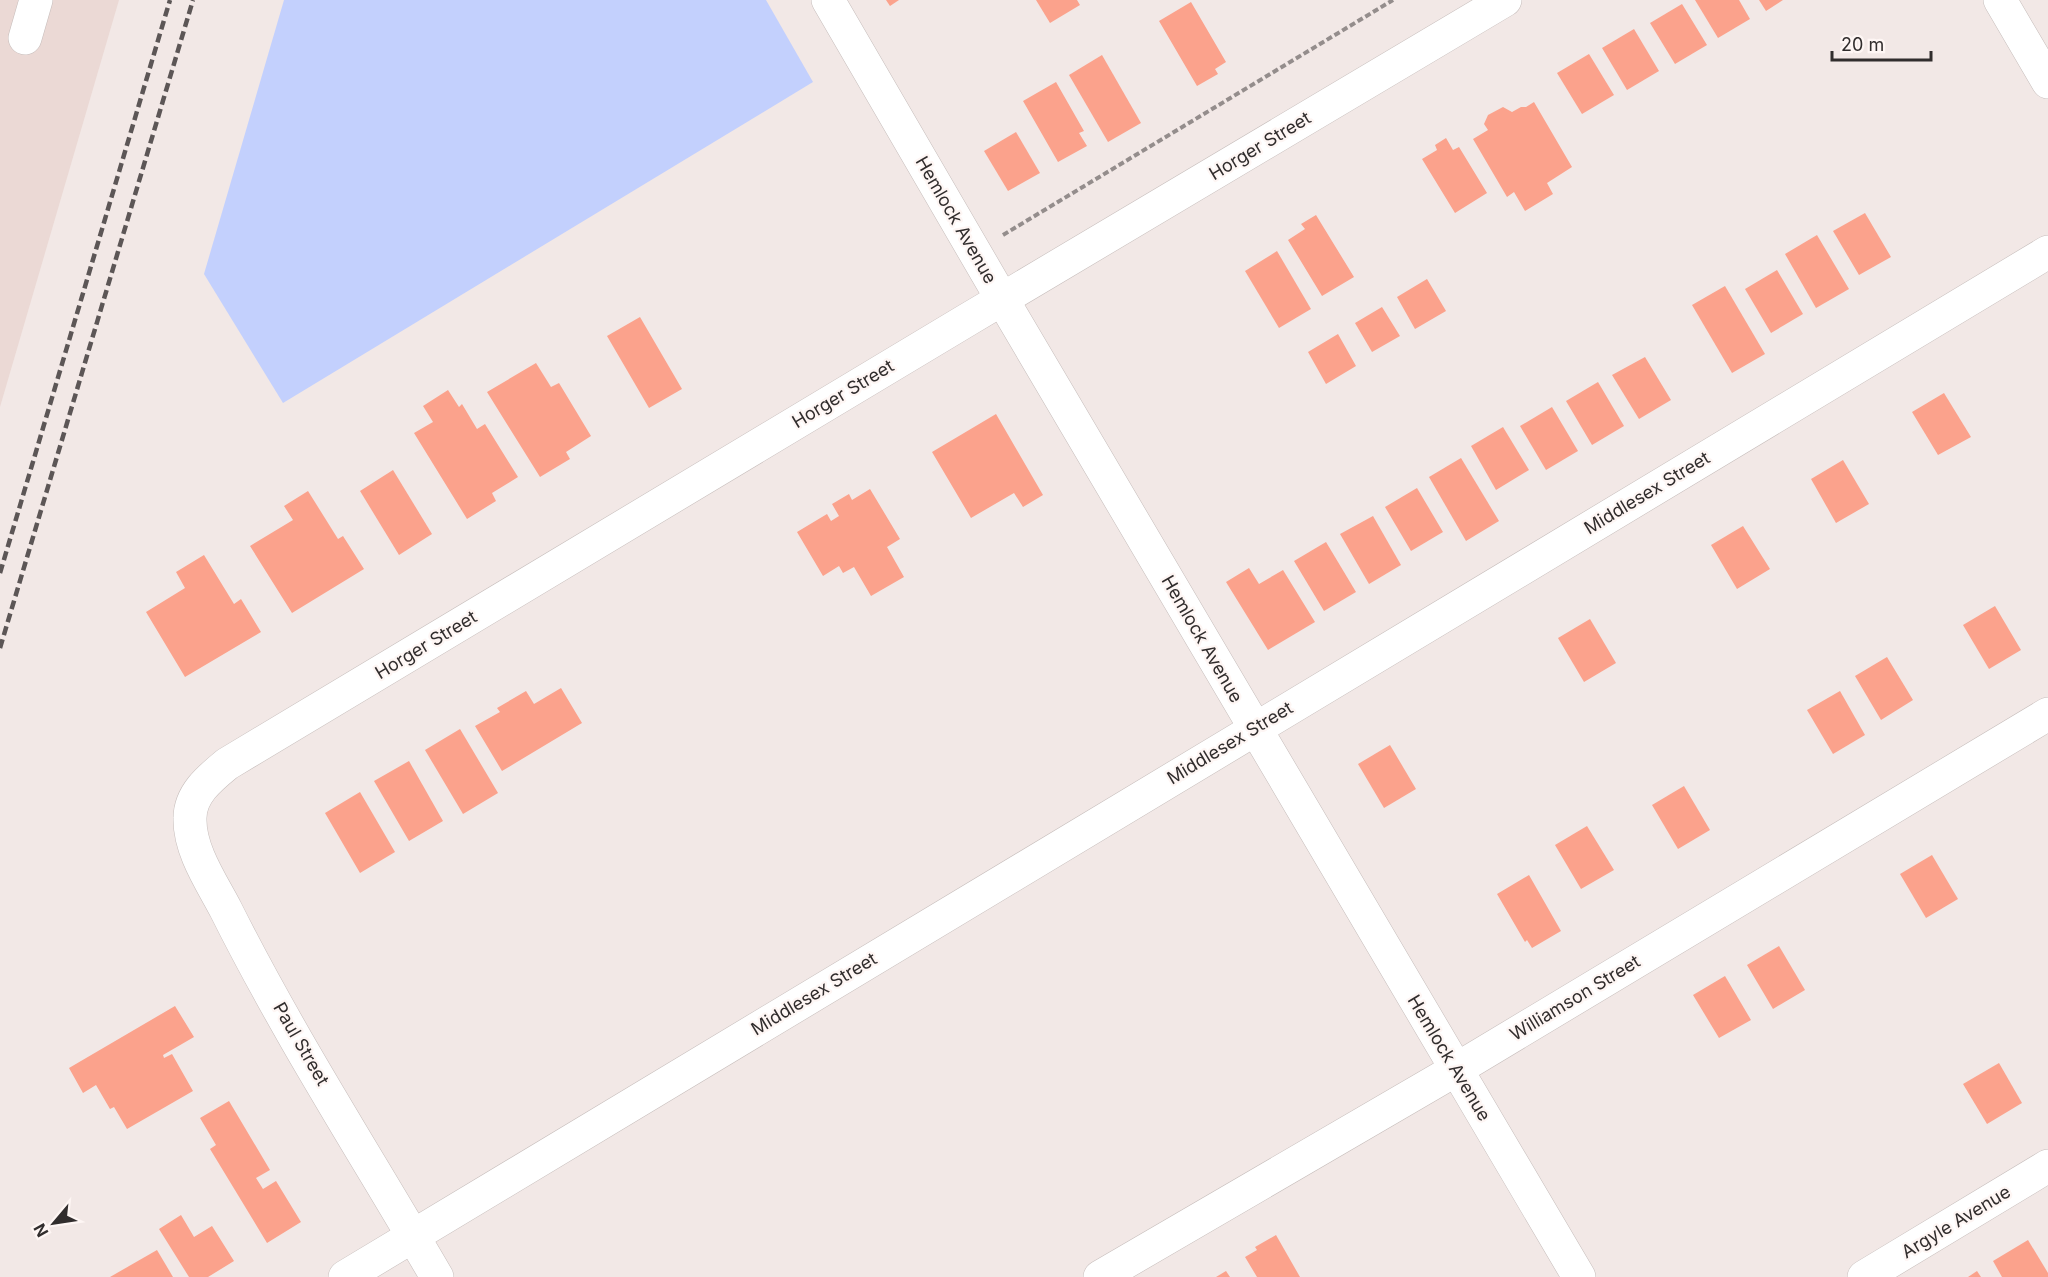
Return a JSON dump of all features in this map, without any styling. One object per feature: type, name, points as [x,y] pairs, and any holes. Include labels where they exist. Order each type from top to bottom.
[{"type":"street","points":[[25,38],[36,0]]},
{"type":"street","name":"Hemlock Avenue","points":[[828,0],[1254,729],[1579,1277]]},
{"type":"street","name":"Horger Street","points":[[193,802],[201,787],[227,764],[1505,0]]},
{"type":"street","points":[[2000,0],[2048,82]]},
{"type":"street","name":"Middlesex Street","points":[[345,1277],[2048,252]]},
{"type":"street","name":"Williamson Street","points":[[1100,1277],[1457,1069],[2048,714]]},
{"type":"street","name":"Paul Street","points":[[193,802],[189,817],[192,838],[243,943],[437,1277]]},
{"type":"street","name":"Argyle Avenue","points":[[1864,1277],[2048,1166]]},
{"type":"path","points":[[997,238],[1393,0]]},
{"type":"shaded area","points":[[0,0],[119,0],[0,407]]},
{"type":"shaded area","points":[[284,0],[766,0],[813,82],[283,403],[204,274]]},
{"type":"building","points":[[886,0],[899,0],[890,6]]},
{"type":"building","points":[[1036,0],[1077,0],[1080,5],[1050,23]]},
{"type":"building","points":[[1695,0],[1739,0],[1750,19],[1718,38]]},
{"type":"building","points":[[1759,0],[1783,0],[1766,11]]},
{"type":"building","points":[[1191,2],[1226,62],[1215,69],[1218,74],[1197,86],[1159,21]]},
{"type":"building","points":[[1682,4],[1707,45],[1675,64],[1650,23]]},
{"type":"building","points":[[1634,29],[1659,71],[1627,90],[1602,48]]},
{"type":"building","points":[[1589,54],[1614,95],[1582,114],[1557,73]]},
{"type":"building","points":[[1102,55],[1141,123],[1108,142],[1069,75]]},
{"type":"building","points":[[1056,82],[1084,131],[1079,133],[1087,146],[1058,162],[1023,101]]},
{"type":"building","points":[[1534,102],[1572,167],[1547,183],[1553,194],[1525,211],[1514,192],[1507,197],[1473,139],[1488,130],[1484,124],[1488,115],[1503,107],[1512,112]]},
{"type":"building","points":[[1016,132],[1040,173],[1008,191],[984,151]]},
{"type":"building","points":[[1446,138],[1453,150],[1459,147],[1487,193],[1455,213],[1422,159],[1437,150],[1435,145]]},
{"type":"building","points":[[1865,213],[1891,257],[1859,275],[1833,231]]},
{"type":"building","points":[[1316,215],[1354,277],[1322,296],[1288,240],[1305,229],[1301,224]]},
{"type":"building","points":[[1817,235],[1849,289],[1816,308],[1785,254]]},
{"type":"building","points":[[1277,251],[1311,309],[1279,328],[1245,271]]},
{"type":"building","points":[[1777,270],[1803,314],[1771,333],[1745,289]]},
{"type":"building","points":[[1427,279],[1446,311],[1415,329],[1397,297]]},
{"type":"building","points":[[1725,286],[1765,354],[1732,373],[1692,305]]},
{"type":"building","points":[[1382,307],[1400,336],[1372,352],[1355,323]]},
{"type":"building","points":[[640,317],[682,389],[649,408],[607,336]]},
{"type":"building","points":[[1338,334],[1356,366],[1326,384],[1308,352]]},
{"type":"building","points":[[1645,357],[1671,400],[1639,419],[1612,375]]},
{"type":"building","points":[[536,363],[551,387],[559,383],[591,436],[566,452],[570,459],[540,477],[487,392]]},
{"type":"building","points":[[1598,382],[1624,426],[1592,445],[1566,401]]},
{"type":"building","points":[[448,390],[459,407],[462,404],[477,429],[485,424],[518,477],[492,493],[496,501],[467,519],[414,433],[433,422],[423,406]]},
{"type":"building","points":[[1944,393],[1971,437],[1938,455],[1912,412]]},
{"type":"building","points":[[1552,407],[1578,451],[1546,470],[1520,426]]},
{"type":"building","points":[[996,414],[1043,495],[1023,507],[1014,493],[971,518],[932,452]]},
{"type":"building","points":[[1503,427],[1529,470],[1496,490],[1471,446]]},
{"type":"building","points":[[1461,458],[1499,521],[1466,541],[1429,477]]},
{"type":"building","points":[[1843,460],[1869,504],[1836,523],[1811,479]]},
{"type":"building","points":[[393,470],[432,534],[399,555],[360,491]]},
{"type":"building","points":[[1417,488],[1443,532],[1411,551],[1385,507]]},
{"type":"building","points":[[870,489],[900,539],[887,547],[904,577],[871,596],[854,567],[843,573],[839,566],[823,576],[797,532],[827,514],[831,521],[839,516],[832,504],[849,494],[852,500]]},
{"type":"building","points":[[308,491],[338,539],[343,536],[364,569],[292,613],[250,546],[293,520],[284,506]]},
{"type":"building","points":[[1373,516],[1401,565],[1369,584],[1340,534]]},
{"type":"building","points":[[1743,526],[1770,569],[1737,589],[1711,545]]},
{"type":"building","points":[[1326,542],[1356,592],[1324,611],[1294,561]]},
{"type":"building","points":[[204,555],[234,604],[241,599],[261,632],[185,677],[146,612],[185,588],[176,572]]},
{"type":"building","points":[[1249,568],[1259,584],[1283,570],[1315,622],[1268,650],[1226,582]]},
{"type":"building","points":[[1995,606],[2021,650],[1989,669],[1963,625]]},
{"type":"building","points":[[1590,619],[1616,663],[1584,682],[1558,638]]},
{"type":"building","points":[[1887,657],[1913,700],[1881,720],[1855,676]]},
{"type":"building","points":[[561,688],[582,723],[502,771],[475,726],[500,712],[497,708],[526,691],[534,704]]},
{"type":"building","points":[[1840,691],[1865,735],[1833,754],[1807,710]]},
{"type":"building","points":[[460,729],[498,793],[463,814],[425,750]]},
{"type":"building","points":[[1390,745],[1416,789],[1384,808],[1358,764]]},
{"type":"building","points":[[409,761],[443,821],[409,841],[374,781]]},
{"type":"building","points":[[1684,786],[1710,830],[1678,849],[1652,805]]},
{"type":"building","points":[[360,792],[395,852],[360,873],[325,813]]},
{"type":"building","points":[[1587,826],[1614,870],[1581,889],[1555,845]]},
{"type":"building","points":[[1932,855],[1958,899],[1926,918],[1900,874]]},
{"type":"building","points":[[1529,875],[1561,931],[1532,948],[1527,940],[1525,942],[1497,894]]},
{"type":"building","points":[[1779,946],[1805,990],[1773,1009],[1747,965]]},
{"type":"building","points":[[1725,976],[1751,1020],[1719,1038],[1693,995]]},
{"type":"building","points":[[175,1006],[194,1037],[163,1055],[164,1058],[172,1054],[193,1091],[127,1129],[114,1107],[110,1109],[96,1085],[83,1093],[69,1068]]},
{"type":"building","points":[[1999,1063],[2022,1103],[1987,1124],[1963,1084]]},
{"type":"building","points":[[229,1101],[270,1170],[256,1178],[263,1189],[276,1181],[301,1222],[267,1243],[210,1149],[216,1145],[200,1118]]},
{"type":"building","points":[[181,1215],[194,1237],[212,1226],[234,1261],[208,1277],[189,1277],[159,1229]]},
{"type":"building","points":[[1276,1235],[1300,1277],[1257,1277],[1245,1257],[1257,1250],[1255,1247]]},
{"type":"building","points":[[2028,1240],[2048,1273],[2048,1277],[2002,1277],[1993,1261]]},
{"type":"building","points":[[157,1250],[173,1277],[110,1277]]},
{"type":"building","points":[[1226,1271],[1230,1277],[1216,1277]]},
{"type":"building","points":[[1977,1271],[1981,1277],[1968,1277]]},
{"type":"railway","points":[[0,573],[170,0]]},
{"type":"railway","points":[[0,648],[193,0]]}]
